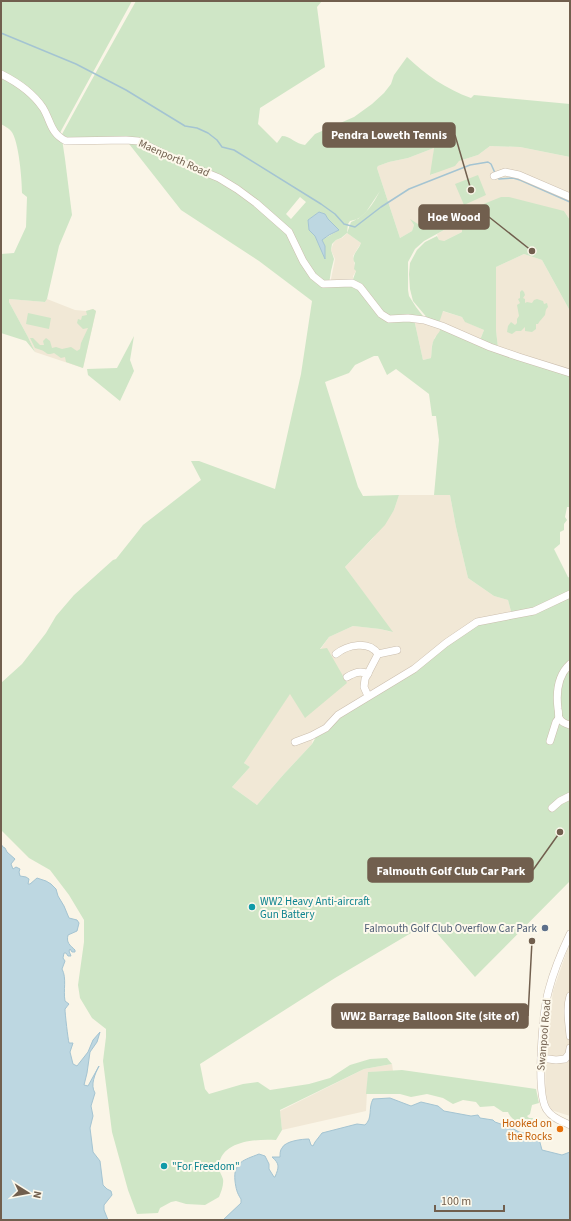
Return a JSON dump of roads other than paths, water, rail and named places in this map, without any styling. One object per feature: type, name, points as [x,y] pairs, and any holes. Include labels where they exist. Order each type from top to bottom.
[{"type":"street","name":"Maenporth Road","points":[[1,74],[19,84],[28,92],[43,108],[55,133],[66,141],[138,141],[185,164],[219,178],[237,189],[256,203],[289,232],[303,261],[313,276],[323,284],[352,283],[360,287],[382,314],[389,319],[408,318],[424,320],[462,334],[490,347],[570,373]]},
{"type":"street","points":[[494,176],[505,172],[520,175],[570,198]]},
{"type":"street","points":[[296,742],[326,728],[338,715],[414,669],[446,643],[477,622],[534,611],[570,594]]},
{"type":"street","points":[[336,654],[343,649],[352,646],[364,646],[375,650],[378,654]]},
{"type":"street","points":[[378,654],[397,650]]},
{"type":"street","points":[[368,696],[364,687],[365,679],[378,654]]},
{"type":"street","points":[[570,664],[559,682],[557,703],[559,718],[563,723],[570,725]]},
{"type":"street","points":[[347,677],[363,671],[368,674]]},
{"type":"street","points":[[550,741],[556,722],[559,718]]},
{"type":"street","points":[[552,808],[560,801],[570,796]]},
{"type":"street","name":"Swanpool Road","points":[[570,934],[549,989],[544,1019],[540,1085],[543,1103],[547,1111],[553,1117],[570,1125]]},
{"type":"street","points":[[570,996],[568,1001],[568,1011],[570,1036]]},
{"type":"street","points":[[542,1058],[556,1060],[565,1059],[569,1054],[570,1048]]},
{"type":"water","points":[[319,212],[325,214],[339,230],[322,240],[325,246],[325,259],[315,236],[309,230],[308,220]]},
{"type":"water","points":[[1,844],[15,859],[11,864],[13,869],[16,867],[20,869],[20,876],[29,879],[28,884],[37,878],[51,884],[56,889],[69,918],[77,920],[79,923],[77,931],[68,935],[69,944],[75,952],[72,952],[70,949],[69,951],[71,956],[64,953],[63,958],[65,961],[62,969],[64,976],[65,1001],[69,1004],[65,1009],[65,1016],[69,1043],[73,1043],[70,1052],[73,1064],[77,1066],[88,1052],[93,1040],[100,1032],[97,1042],[90,1052],[84,1085],[88,1086],[99,1066],[93,1083],[95,1093],[91,1106],[93,1116],[90,1128],[93,1152],[100,1161],[103,1185],[111,1191],[112,1195],[104,1205],[104,1210],[108,1220],[1,1220]]},
{"type":"water","points":[[390,1098],[411,1106],[421,1102],[438,1106],[444,1111],[471,1116],[478,1115],[480,1118],[493,1120],[519,1132],[538,1135],[542,1150],[562,1155],[570,1152],[570,1220],[223,1220],[241,1203],[241,1199],[236,1189],[235,1175],[238,1166],[244,1160],[259,1154],[265,1156],[269,1164],[269,1169],[275,1177],[278,1166],[272,1157],[280,1157],[280,1152],[286,1144],[298,1140],[309,1139],[311,1145],[313,1146],[322,1133],[357,1124],[365,1125],[370,1116],[373,1099]]},
{"type":"waterway","points":[[1,33],[76,64],[126,90],[185,126],[197,128],[208,133],[217,140],[222,147],[234,150],[321,204],[335,214],[344,224],[355,227],[381,207],[409,189],[470,165],[488,162],[491,164],[495,173]]},
{"type":"waterway","points":[[498,178],[513,178],[520,180],[570,202]]},
{"type":"place","name":"Pendra Loweth Tennis","points":[[471,190]]},
{"type":"place","name":"Hoe Wood","points":[[532,251]]},
{"type":"place","name":"Falmouth Golf Club Car Park","points":[[560,832]]},
{"type":"place","name":"WW2 Heavy Anti-aircraft Gun Battery","points":[[252,907]]},
{"type":"place","name":"Falmouth Golf Club Overflow Car Park","points":[[545,928]]},
{"type":"place","name":"WW2 Barrage Balloon Site (site of)","points":[[532,941]]},
{"type":"place","name":"Hooked on the Rocks","points":[[560,1129]]},
{"type":"place","name":"\"For Freedom\"","points":[[164,1166]]}]
